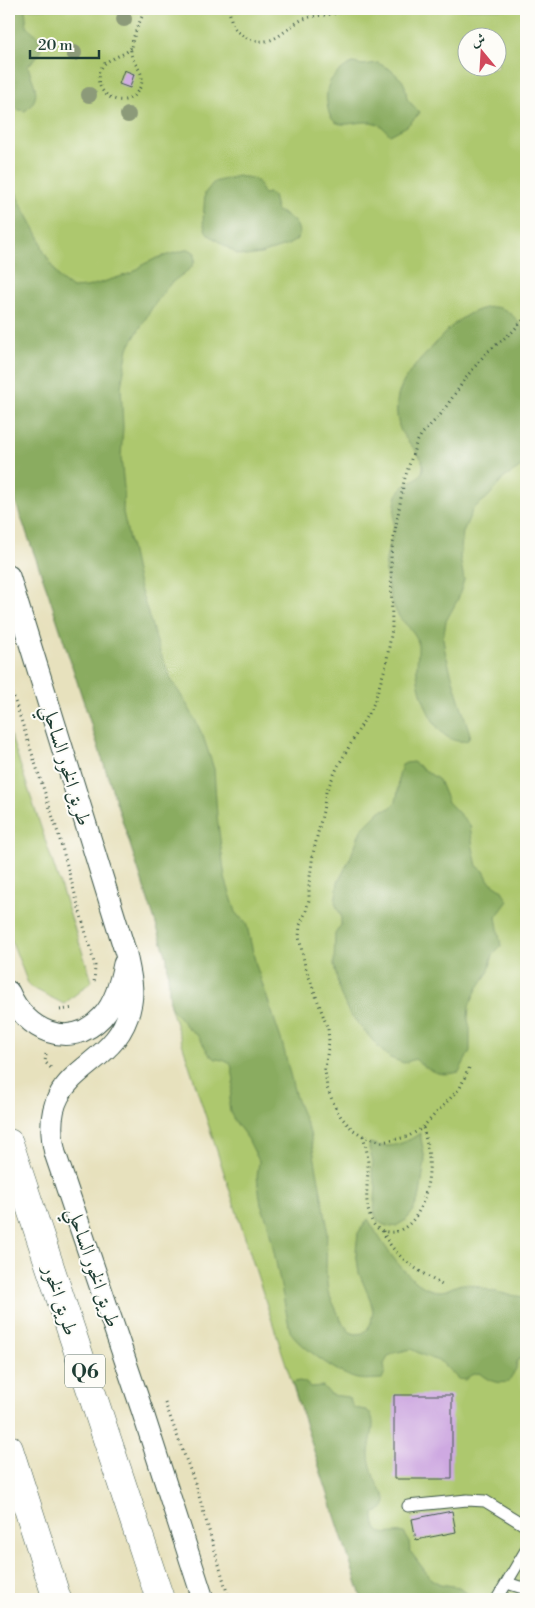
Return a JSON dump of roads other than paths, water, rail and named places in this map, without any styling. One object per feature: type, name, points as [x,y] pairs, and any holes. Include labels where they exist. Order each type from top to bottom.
[{"type":"highway","name":"طريق الخور","points":[[9,1143],[160,1599]]},
{"type":"highway","points":[[9,1450],[57,1599]]},
{"type":"street","name":"طريق الخور الساحلي","points":[[9,576],[126,954],[132,991],[128,1015],[114,1042],[68,1082],[55,1102],[52,1113],[51,1137],[203,1599]]},
{"type":"street","name":"طريق الخور الساحلي","points":[[9,992],[18,1009],[35,1026],[49,1033],[71,1034],[92,1025],[108,1009],[120,984],[126,954]]},
{"type":"lane","points":[[408,1506],[468,1500],[485,1501],[526,1526]]},
{"type":"lane","points":[[497,1599],[526,1550]]},
{"type":"lane","points":[[507,1583],[526,1589]]}]
